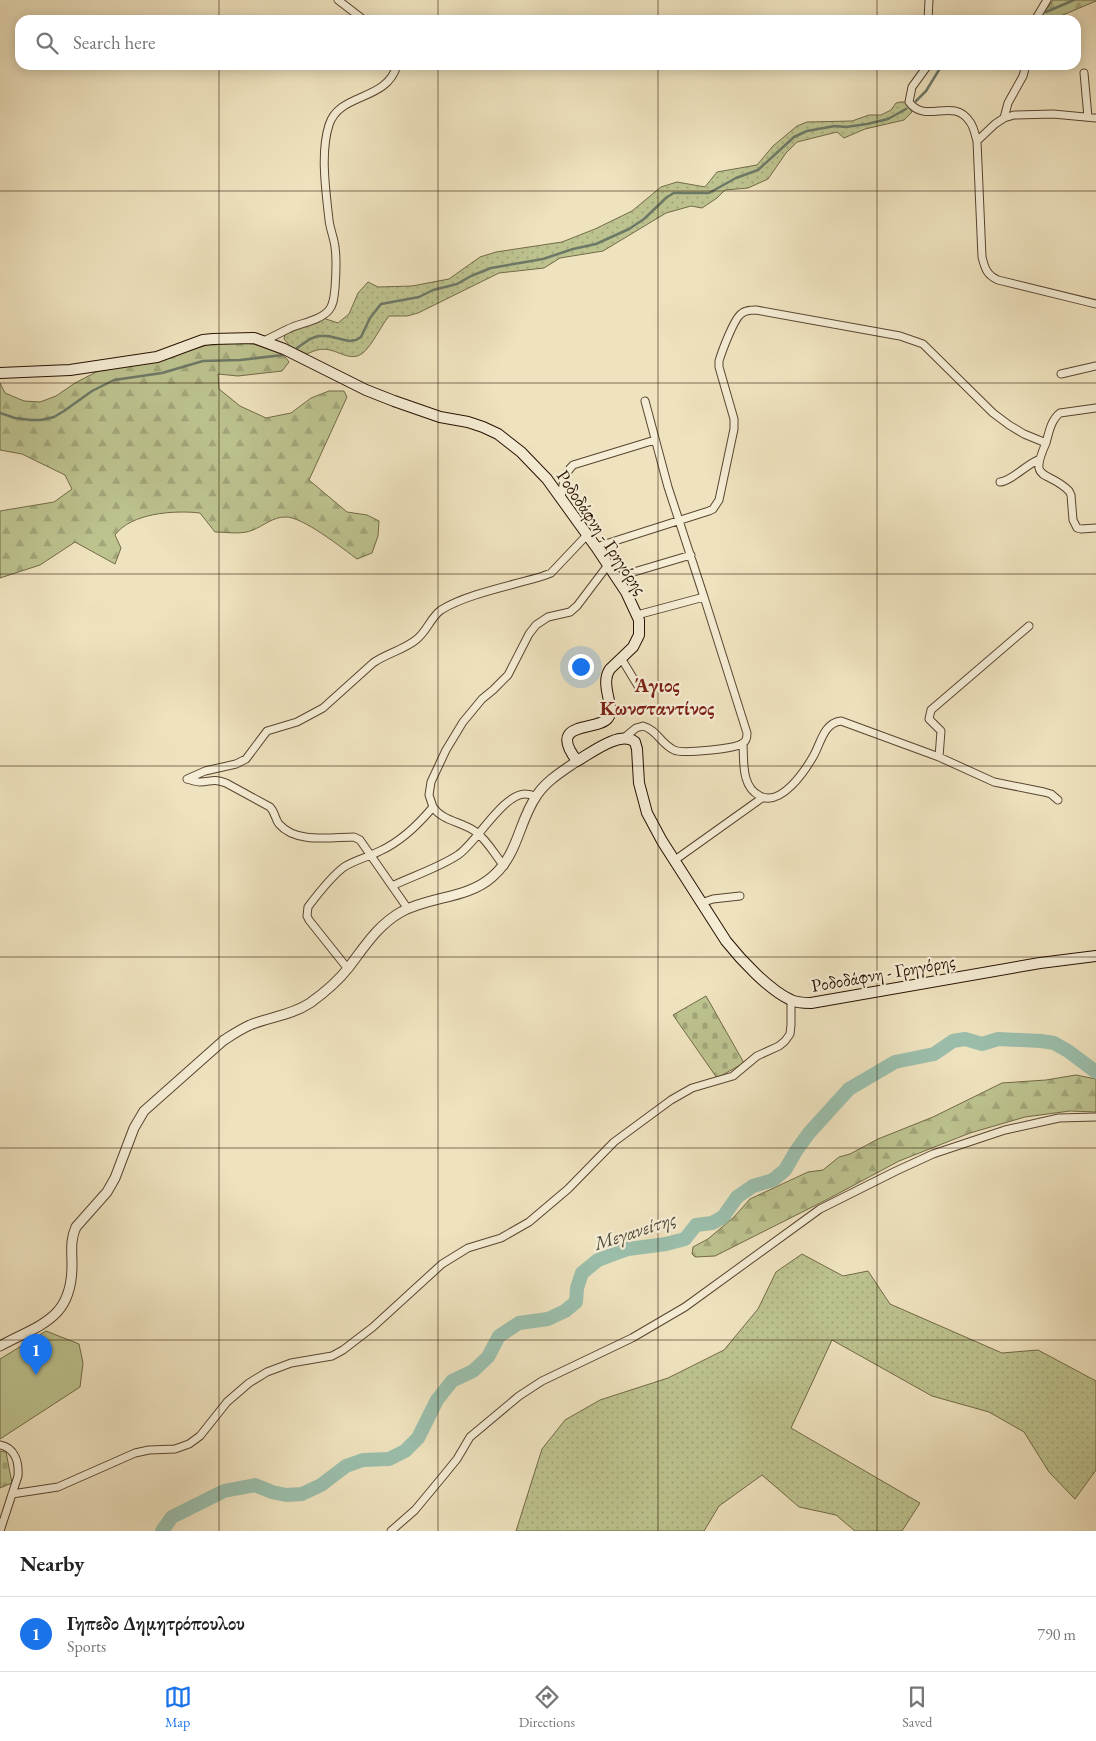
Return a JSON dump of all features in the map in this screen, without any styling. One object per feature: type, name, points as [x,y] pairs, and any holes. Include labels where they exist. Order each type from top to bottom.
[{"type":"main road","name":"Ροδοδάφνη - Γρηγόρης","points":[[0,373],[70,370],[140,360],[167,354],[203,340],[241,337],[264,341],[284,349],[366,390],[394,401],[440,417],[476,425],[498,434],[532,464],[561,498],[617,577],[637,615],[639,628],[637,640],[633,647],[610,669],[605,679],[610,707],[608,718],[604,722],[578,728],[569,737],[568,748],[577,761]]},
{"type":"main road","name":"Ροδοδάφνη - Γρηγόρης","points":[[625,737],[635,742],[639,783],[647,813],[662,841],[701,903],[738,956],[761,978],[791,1000],[800,1003],[811,1003],[1040,963],[1096,956]]},
{"type":"main road","points":[[577,761],[605,745],[625,737]]},
{"type":"street","points":[[338,0],[358,15]]},
{"type":"street","points":[[928,15],[929,0]]},
{"type":"street","points":[[1038,15],[1048,0]]},
{"type":"street","points":[[264,341],[288,329],[323,316],[334,301],[337,265],[330,223],[325,169],[328,126],[338,109],[379,89],[389,80],[396,70]]},
{"type":"street","points":[[924,70],[912,87],[909,102],[914,109],[920,112],[952,110],[960,113],[971,123],[977,141],[981,239],[985,269],[991,277],[998,280],[1096,304]]},
{"type":"street","points":[[1004,118],[1008,103],[1025,70]]},
{"type":"street","points":[[977,141],[995,124],[1004,118],[1014,115],[1053,114],[1092,117],[1084,73]]},
{"type":"street","points":[[596,547],[680,522],[709,511],[713,509],[719,500],[734,429],[734,419],[718,367],[719,361],[740,314],[752,310],[829,322],[918,341],[994,413],[1024,434],[1046,443]]},
{"type":"street","points":[[1061,374],[1096,366]]},
{"type":"street","points":[[645,401],[680,522],[747,732],[747,738],[743,744],[747,783],[754,793],[762,798]]},
{"type":"street","points":[[1096,408],[1060,413],[1052,424],[1038,460],[1039,469],[1042,473],[1067,489],[1071,495],[1075,525],[1081,529],[1096,528]]},
{"type":"street","points":[[561,498],[564,478],[567,471],[573,466],[655,440]]},
{"type":"street","points":[[1000,482],[1010,478],[1028,464],[1038,460]]},
{"type":"street","points":[[408,908],[372,854],[360,840],[354,837],[308,838],[289,831],[278,822],[275,812],[270,807],[226,783],[218,780],[200,782],[186,779],[205,771],[236,764],[246,759],[267,731],[296,722],[323,708],[374,663],[407,647],[418,638],[440,611],[465,599],[551,572],[587,535]]},
{"type":"street","points":[[617,577],[691,555]]},
{"type":"street","points":[[504,866],[478,833],[468,826],[442,817],[433,807],[429,795],[431,782],[462,722],[482,699],[508,675],[529,634],[536,625],[548,617],[570,612],[577,606],[608,565]]},
{"type":"street","points":[[637,615],[704,597]]},
{"type":"street","points":[[939,757],[941,731],[929,719],[931,710],[1029,626]]},
{"type":"street","points":[[621,658],[638,686]]},
{"type":"street","points":[[675,860],[762,798],[775,797],[784,792],[796,780],[814,754],[822,736],[835,722],[841,721],[939,757],[994,782],[1044,792],[1051,794],[1058,800]]},
{"type":"street","points":[[625,737],[639,726],[643,726],[652,729],[668,747],[680,752],[733,747],[743,744]]},
{"type":"street","points":[[0,1346],[49,1320],[61,1309],[68,1295],[71,1279],[73,1233],[111,1185],[134,1128],[144,1112],[224,1040],[250,1025],[298,1010],[319,996],[348,969],[376,931],[393,917],[408,908],[479,886],[491,878],[504,866],[536,796],[549,781],[577,761]]},
{"type":"street","points":[[392,886],[455,857],[466,849],[492,816],[515,797],[526,794],[536,796]]},
{"type":"street","points":[[348,969],[309,920],[306,911],[310,904],[343,868],[352,862],[385,849],[405,836],[433,807]]},
{"type":"street","points":[[701,903],[712,899],[740,896]]},
{"type":"street","points":[[12,1494],[58,1487],[135,1453],[149,1450],[175,1449],[189,1444],[200,1436],[227,1402],[241,1389],[267,1372],[291,1363],[332,1356],[343,1350],[373,1327],[455,1255],[468,1248],[501,1238],[518,1230],[542,1212],[614,1142],[671,1100],[692,1088],[733,1076],[756,1056],[779,1046],[790,1034],[791,1000]]},
{"type":"street","points":[[391,1531],[414,1510],[457,1459],[470,1437],[519,1396],[542,1381],[632,1338],[685,1307],[820,1209],[933,1154],[1004,1130],[1059,1118],[1096,1117]]},
{"type":"street","points":[[0,1445],[10,1449],[17,1461],[18,1476],[0,1531]]},
{"type":"green space","points":[[1053,0],[1096,0],[1063,15],[1042,15]]},
{"type":"green space","points":[[906,102],[912,112],[904,120],[865,129],[844,138],[837,132],[797,142],[786,153],[768,179],[748,188],[725,190],[702,208],[691,206],[666,213],[603,251],[560,258],[544,268],[499,273],[418,313],[407,316],[389,316],[370,345],[360,355],[352,357],[324,349],[307,354],[290,346],[284,339],[285,334],[323,318],[338,323],[349,314],[358,293],[368,282],[378,287],[412,286],[449,279],[480,257],[496,252],[562,242],[632,211],[661,187],[677,182],[705,187],[717,172],[757,165],[773,146],[797,126],[807,122],[852,121],[869,115],[881,115],[891,110],[896,103]]},
{"type":"green space","points":[[227,341],[269,348],[277,351],[289,362],[282,371],[238,376],[218,374],[219,389],[240,406],[266,418],[291,413],[311,398],[329,391],[344,391],[347,397],[309,480],[347,512],[367,515],[379,521],[378,536],[372,553],[357,559],[311,527],[292,518],[281,517],[249,532],[229,533],[215,532],[200,513],[178,512],[142,518],[122,528],[115,535],[121,548],[115,564],[75,542],[40,565],[0,578],[0,511],[54,502],[72,489],[65,475],[22,454],[0,450],[0,383],[5,393],[24,401],[40,402],[56,396],[75,383],[102,369],[144,364]]},
{"type":"green space","points":[[706,996],[744,1063],[717,1078],[673,1015]]},
{"type":"green space","points":[[1076,1075],[1096,1079],[1096,1112],[1070,1111],[1025,1117],[970,1133],[899,1161],[715,1256],[695,1257],[692,1254],[693,1247],[708,1239],[734,1217],[750,1199],[808,1172],[823,1170],[839,1157],[850,1154],[878,1139],[933,1117],[1002,1083],[1046,1080]]},
{"type":"green space","points":[[802,1254],[843,1276],[868,1271],[890,1304],[1002,1353],[1038,1350],[1096,1381],[1096,1470],[1075,1499],[1049,1472],[1024,1432],[989,1412],[932,1396],[832,1340],[791,1428],[920,1503],[902,1531],[855,1531],[836,1515],[799,1507],[762,1475],[719,1506],[704,1531],[516,1531],[542,1449],[565,1420],[600,1400],[668,1378],[724,1350],[758,1309],[776,1272]]},
{"type":"green space","points":[[46,1331],[79,1344],[83,1363],[80,1387],[0,1439],[0,1359]]},
{"type":"green space","points":[[0,1451],[6,1452],[12,1483],[0,1488]]},
{"type":"waterway","points":[[1046,12],[1074,0]]},
{"type":"waterway","points":[[916,101],[926,91],[939,70]]},
{"type":"waterway","points":[[297,348],[318,336],[328,336],[349,341],[356,340],[361,337],[370,318],[381,304],[419,297],[433,290],[457,284],[491,268],[543,259],[596,244],[629,229],[644,219],[667,197],[674,193],[709,193],[736,178],[758,170],[794,137],[807,131],[835,126],[846,127],[867,124],[888,119],[906,109]]},
{"type":"waterway","points":[[0,413],[15,418],[41,420],[54,417],[92,391],[114,380],[162,373],[203,361],[240,360],[283,355]]},
{"type":"waterway","name":"Μεγανείτης","points":[[162,1531],[172,1517],[224,1491],[255,1485],[286,1495],[302,1494],[321,1485],[346,1466],[363,1460],[389,1459],[405,1451],[418,1438],[437,1400],[452,1381],[473,1371],[488,1357],[499,1336],[519,1323],[548,1319],[565,1311],[576,1302],[577,1288],[582,1273],[598,1260],[628,1249],[666,1244],[685,1239],[696,1225],[712,1223],[723,1217],[737,1197],[753,1186],[773,1180],[785,1170],[809,1133],[849,1089],[895,1062],[934,1054],[953,1041],[965,1039],[982,1044],[998,1039],[1041,1041],[1054,1043],[1096,1072]]},
{"type":"place","name":"Γηπεδο Δημητρόπουλου","points":[[36,1375]]},
{"type":"district","name":"Άγιος Κωνσταντίνος","points":[[657,696]]}]
